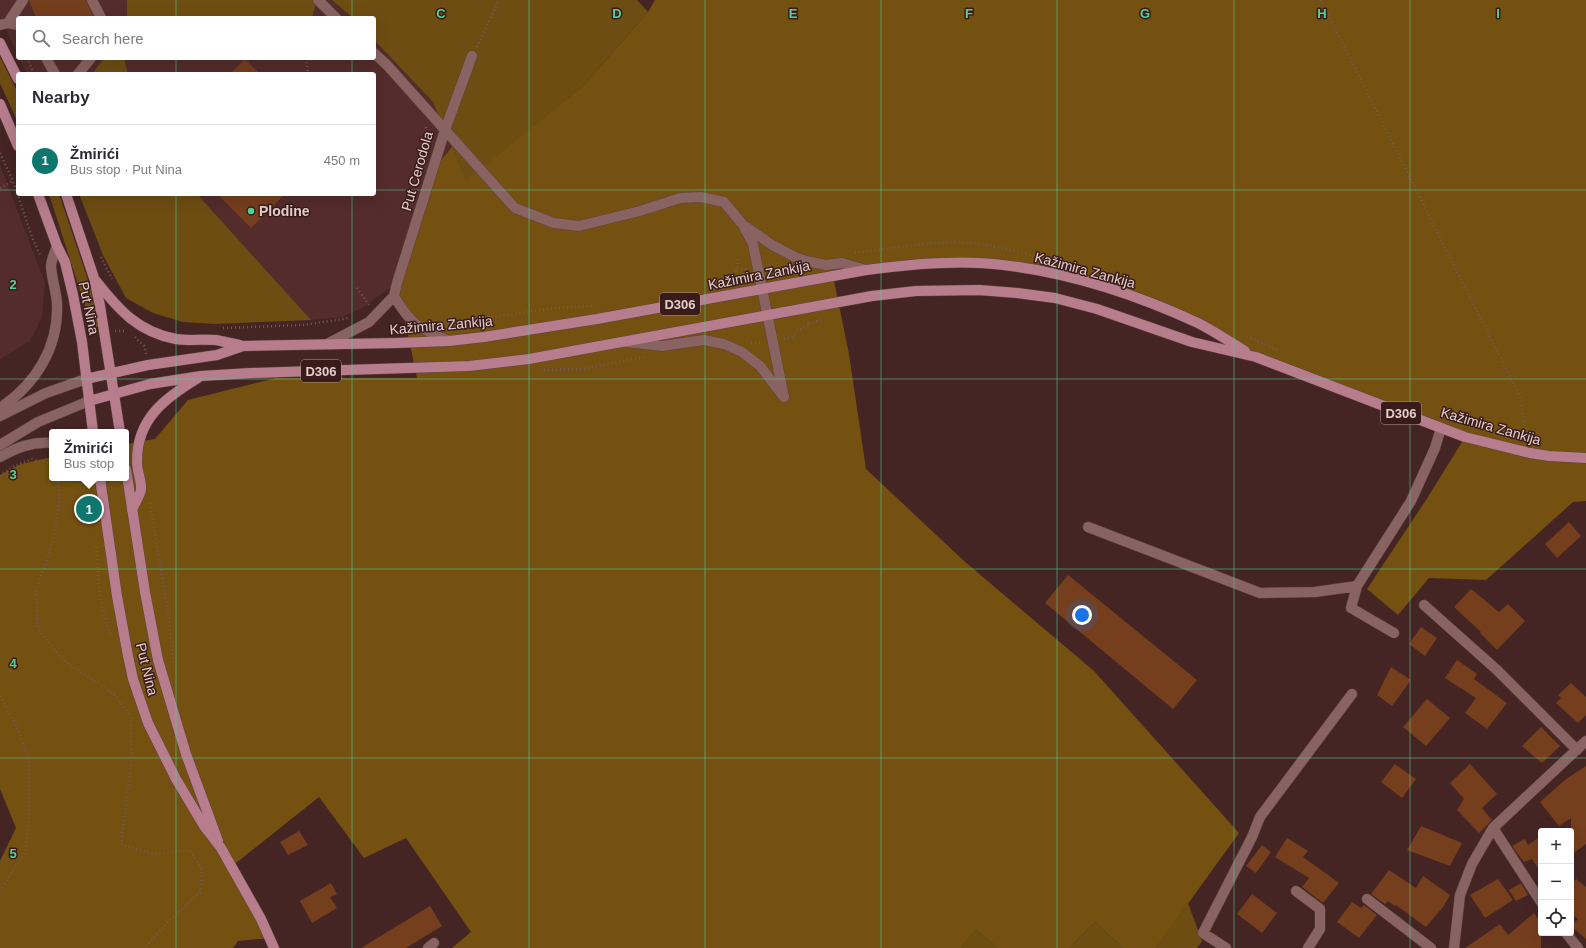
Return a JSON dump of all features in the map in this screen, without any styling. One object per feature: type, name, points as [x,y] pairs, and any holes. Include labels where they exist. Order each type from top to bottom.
[{"type":"main road","points":[[0,43],[16,75]]},
{"type":"main road","points":[[0,104],[16,141]]},
{"type":"main road","name":"Put Nina","points":[[39,196],[57,246],[65,262],[73,295],[82,342],[93,429]]},
{"type":"main road","name":"Put Nina","points":[[67,196],[94,278],[105,333],[120,429]]},
{"type":"main road","name":"Kažimira Zankija","points":[[86,379],[148,365],[217,355],[244,346],[449,341],[597,320],[866,270],[905,265],[981,263],[1022,268],[1060,275],[1102,286],[1155,305],[1199,324],[1256,357]]},
{"type":"main road","name":"D306","points":[[94,278],[116,306],[144,328],[160,335],[176,339],[192,341],[215,340],[244,346]]},
{"type":"main road","name":"Kažimira Zankija","points":[[114,393],[150,384],[201,376],[469,366],[529,358],[623,342],[872,296],[900,293],[979,290],[1055,298],[1097,309],[1192,342],[1256,357],[1465,437],[1530,453],[1549,456],[1586,458]]},
{"type":"main road","points":[[132,510],[141,490],[137,462],[143,431],[149,419],[158,406],[173,394],[201,376]]},
{"type":"main road","name":"D306","points":[[89,401],[114,393]]},
{"type":"main road","name":"Put Nina","points":[[99,481],[117,596],[133,679],[148,723],[162,753],[204,826],[221,848],[261,919],[274,948]]},
{"type":"main road","name":"Put Nina","points":[[128,481],[149,619],[158,660],[186,754],[213,823],[221,848]]},
{"type":"street","points":[[4,24],[23,0]]},
{"type":"street","points":[[92,0],[100,16]]},
{"type":"street","points":[[318,0],[334,16]]},
{"type":"street","points":[[4,24],[16,25]]},
{"type":"street","name":"Put Cerodola","points":[[376,55],[387,65],[445,130],[394,296]]},
{"type":"street","points":[[472,56],[445,130],[515,208],[554,223],[579,226],[640,211],[680,198],[701,197],[724,202],[743,225],[753,244],[784,397],[760,366],[742,352],[724,344],[704,340],[662,346],[623,342]]},
{"type":"street","points":[[47,60],[54,72]]},
{"type":"street","points":[[80,72],[89,60]]},
{"type":"street","points":[[743,225],[772,245],[794,257],[826,265],[842,263],[866,270]]},
{"type":"street","points":[[0,408],[12,400],[38,373],[51,346],[55,329],[57,304],[51,265],[57,246]]},
{"type":"street","points":[[327,344],[369,322],[394,296],[404,313],[413,323],[449,341]]},
{"type":"street","points":[[0,416],[46,394],[86,379]]},
{"type":"street","points":[[0,444],[38,422],[89,401]]},
{"type":"street","points":[[1394,633],[1351,608],[1357,586],[1411,501],[1435,448],[1441,428]]},
{"type":"street","points":[[0,457],[15,448],[33,443],[49,443]]},
{"type":"street","points":[[1088,527],[1260,593],[1315,592],[1357,586]]},
{"type":"street","points":[[1424,605],[1497,670],[1577,750]]},
{"type":"street","points":[[1226,948],[1203,933],[1252,837],[1260,817],[1352,694]]},
{"type":"street","points":[[1454,948],[1460,895],[1472,864],[1493,828],[1586,741]]},
{"type":"street","points":[[1493,828],[1540,900]]},
{"type":"street","points":[[1296,891],[1320,909],[1320,929],[1308,948]]},
{"type":"street","points":[[1367,899],[1431,948]]},
{"type":"street","points":[[1568,936],[1578,948]]},
{"type":"path","points":[[472,56],[499,0]]},
{"type":"path","points":[[1321,0],[1520,397],[1530,453]]},
{"type":"path","points":[[28,60],[33,72]]},
{"type":"path","points":[[306,60],[308,72]]},
{"type":"path","points":[[426,125],[428,142],[426,150]]},
{"type":"path","points":[[0,153],[16,190]]},
{"type":"path","points":[[0,188],[13,181]]},
{"type":"path","points":[[18,196],[32,237],[42,257]]},
{"type":"path","points":[[737,270],[738,257]]},
{"type":"path","points":[[357,288],[371,308]]},
{"type":"path","points":[[809,325],[823,318]]},
{"type":"path","points":[[105,333],[125,330]]},
{"type":"path","points":[[0,476],[12,467],[32,459],[49,463]]},
{"type":"path","points":[[58,481],[60,496],[54,539],[36,591],[38,629],[62,660],[115,695],[130,715],[132,758],[121,844],[152,854],[190,850],[202,870],[200,892],[167,923],[145,948]]},
{"type":"path","points":[[150,501],[169,619],[174,669]]},
{"type":"path","points":[[0,696],[16,725],[29,760],[29,816],[25,853],[0,890]]},
{"type":"shaded area","points":[[0,0],[127,0],[127,16],[16,16],[16,51],[0,17]]},
{"type":"shaded area","points":[[127,0],[317,0],[313,16],[127,16]]},
{"type":"shaded area","points":[[317,0],[332,0],[351,16],[313,16]]},
{"type":"shaded area","points":[[332,0],[637,0],[648,12],[584,85],[466,182],[433,102],[376,42],[376,16],[351,16]]},
{"type":"shaded area","points":[[655,0],[1586,0],[1586,501],[1573,502],[1486,580],[1429,578],[1398,615],[1367,589],[1428,497],[1465,437],[1256,357],[1199,324],[1102,287],[981,263],[833,276],[849,354],[866,469],[964,561],[1094,671],[1239,833],[1156,948],[1123,948],[1095,922],[1069,948],[998,948],[976,930],[961,948],[452,948],[471,932],[406,838],[364,858],[319,797],[231,867],[270,938],[238,941],[233,948],[0,948],[0,861],[16,828],[0,789],[0,475],[21,464],[49,458],[49,481],[129,481],[129,443],[155,439],[188,400],[276,378],[417,378],[397,283],[431,172],[452,147],[466,181],[584,85],[648,12]]},
{"type":"shaded area","points":[[376,42],[433,102],[452,147],[431,172],[397,283],[362,308],[342,317],[311,320],[199,196],[376,196],[376,72],[128,72],[124,60],[376,60]]},
{"type":"shaded area","points":[[0,57],[16,89],[16,119],[0,83]]},
{"type":"shaded area","points":[[20,60],[102,60],[94,72],[26,72]]},
{"type":"shaded area","points":[[102,60],[124,60],[128,72],[94,72]]},
{"type":"shaded area","points":[[0,165],[45,283],[42,317],[30,341],[0,359]]},
{"type":"shaded area","points":[[50,196],[60,196],[88,280],[100,326],[92,328]]},
{"type":"shaded area","points":[[80,196],[199,196],[311,320],[214,324],[183,322],[153,313],[126,298],[103,255]]},
{"type":"shaded area","points":[[1188,903],[1202,941],[1197,948],[1156,948]]},
{"type":"shaded area","points":[[1095,922],[1123,948],[1069,948]]},
{"type":"shaded area","points":[[976,930],[998,948],[961,948]]},
{"type":"building","points":[[29,0],[86,0],[93,16],[35,16]]},
{"type":"building","points":[[244,60],[246,60],[258,72],[232,72]]},
{"type":"building","name":"Plodine","points":[[219,196],[283,196],[251,228]]},
{"type":"building","points":[[1569,522],[1581,536],[1557,558],[1545,544]]},
{"type":"building","points":[[1068,575],[1197,680],[1173,709],[1045,603]]},
{"type":"building","points":[[1471,589],[1499,612],[1508,604],[1525,621],[1497,650],[1480,633],[1481,632],[1454,607]]},
{"type":"building","points":[[1421,627],[1437,638],[1425,656],[1409,644]]},
{"type":"building","points":[[1457,660],[1477,674],[1474,679],[1507,703],[1487,729],[1465,713],[1476,698],[1445,678]]},
{"type":"building","points":[[1391,667],[1411,680],[1392,706],[1377,695]]},
{"type":"building","points":[[1571,683],[1586,697],[1586,715],[1578,723],[1556,703],[1561,698],[1558,695]]},
{"type":"building","points":[[1427,699],[1450,718],[1426,746],[1403,727]]},
{"type":"building","points":[[1541,727],[1560,746],[1542,763],[1522,746]]},
{"type":"building","points":[[1395,764],[1416,779],[1402,798],[1381,782]]},
{"type":"building","points":[[1470,764],[1497,794],[1482,808],[1492,820],[1479,833],[1457,810],[1464,799],[1450,783]]},
{"type":"building","points":[[1586,766],[1586,844],[1574,853],[1574,828],[1571,828],[1571,818],[1559,826],[1540,802],[1566,779]]},
{"type":"building","points":[[1421,826],[1462,843],[1450,866],[1407,850]]},
{"type":"building","points":[[299,831],[308,845],[288,855],[280,842]]},
{"type":"building","points":[[1287,838],[1308,851],[1303,857],[1339,883],[1323,903],[1302,887],[1309,878],[1275,857]]},
{"type":"building","points":[[1538,838],[1538,868],[1532,859],[1524,862],[1512,846],[1525,839],[1528,845]]},
{"type":"building","points":[[1262,845],[1271,852],[1256,873],[1246,866]]},
{"type":"building","points":[[1389,870],[1416,888],[1423,876],[1450,895],[1443,907],[1426,927],[1396,905],[1395,906],[1388,901],[1385,904],[1371,894]]},
{"type":"building","points":[[1498,879],[1513,900],[1485,918],[1470,895]]},
{"type":"building","points":[[1576,879],[1586,887],[1586,939],[1574,929],[1574,923],[1578,919],[1574,916],[1574,881]]},
{"type":"building","points":[[331,883],[337,894],[330,897],[337,908],[312,923],[300,901]]},
{"type":"building","points":[[1521,883],[1528,895],[1516,901],[1509,890]]},
{"type":"building","points":[[1252,894],[1277,913],[1262,933],[1237,914]]},
{"type":"building","points":[[1352,902],[1361,908],[1364,905],[1377,915],[1359,938],[1337,922]]},
{"type":"building","points":[[430,906],[442,926],[406,948],[361,948]]},
{"type":"building","points":[[1534,913],[1538,919],[1538,936],[1541,936],[1541,948],[1465,948],[1500,924],[1508,935]]},
{"type":"place","name":"Plodine","points":[[251,211]]},
{"type":"place","name":"Žmirići","points":[[89,509]]}]
